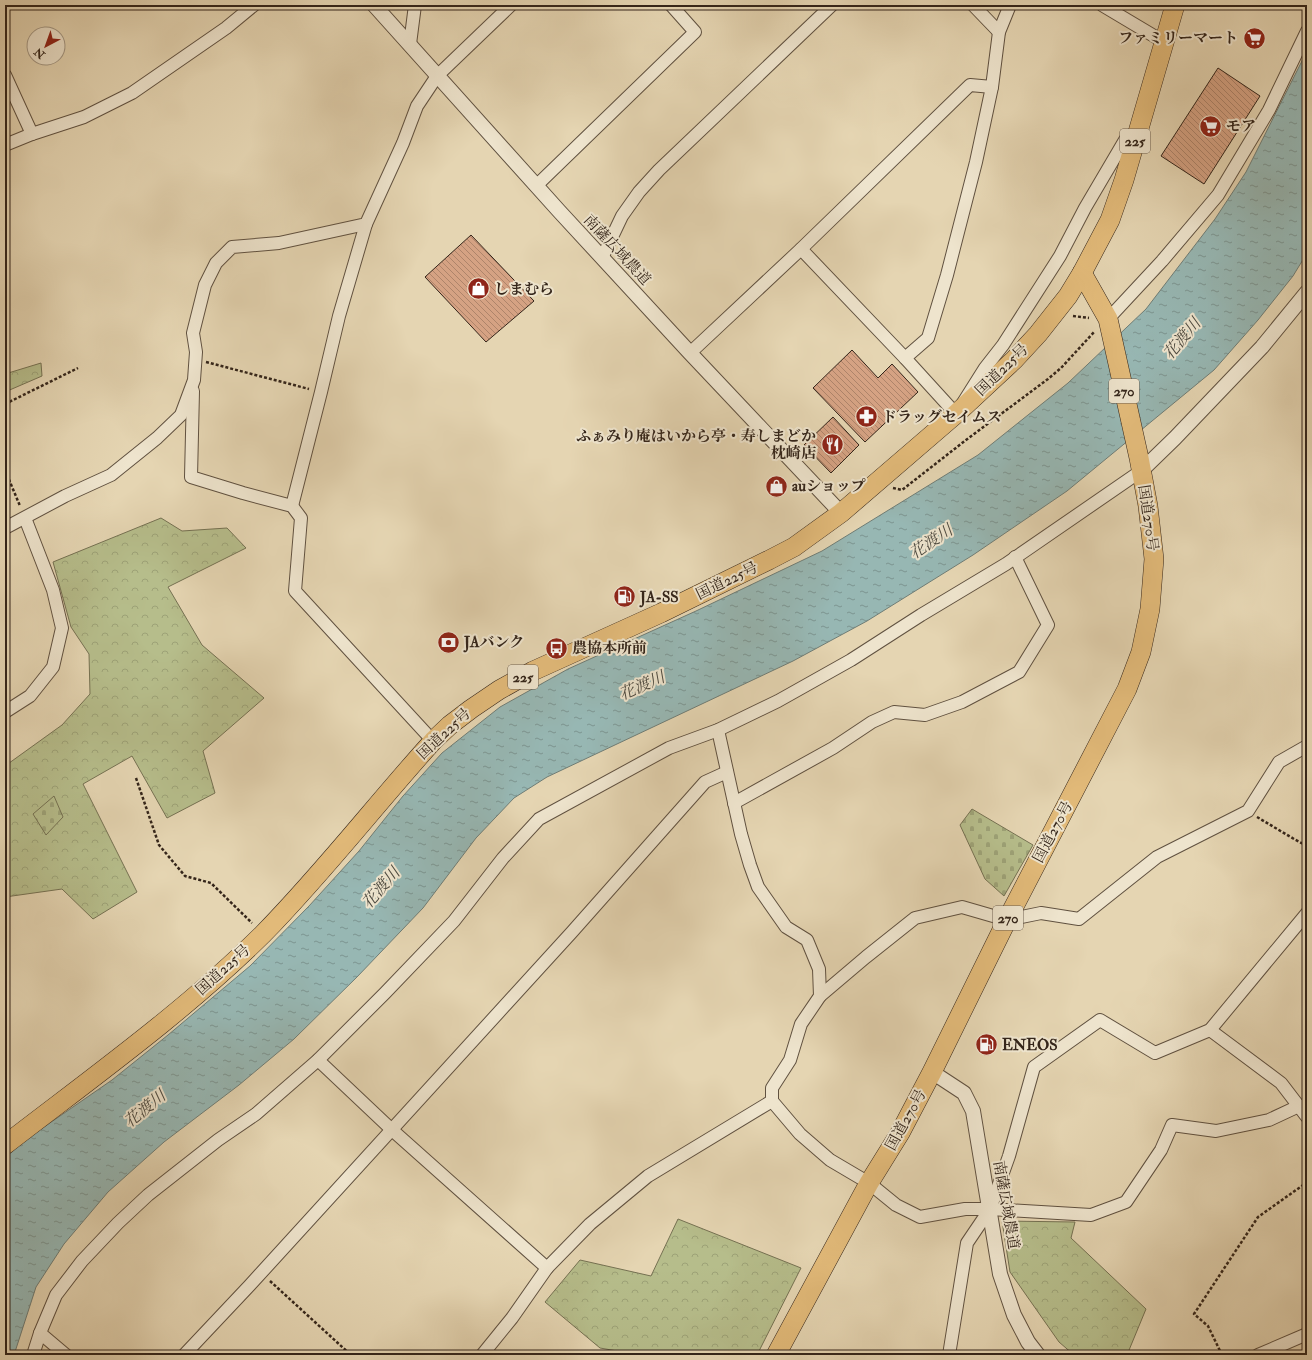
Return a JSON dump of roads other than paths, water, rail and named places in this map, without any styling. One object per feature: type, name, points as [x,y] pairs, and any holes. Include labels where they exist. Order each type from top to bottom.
[{"type":"highway","name":"国道225号","points":[[5,1145],[139,1042],[204,988],[262,934],[340,849],[434,741],[471,709],[499,690],[533,671],[661,613],[794,547],[841,513],[874,485],[956,414],[1014,360],[1038,334],[1068,296],[1110,220],[1124,180],[1176,5]]},
{"type":"highway","name":"国道270号","points":[[776,1355],[869,1183],[900,1133],[932,1072],[1007,920],[1108,728],[1127,689],[1141,652],[1150,609],[1154,559],[1148,506],[1140,464],[1106,323],[1082,273]]},
{"type":"street","points":[[5,145],[32,134],[84,117],[132,93],[226,28],[254,5]]},
{"type":"street","name":"南薩広域農道","points":[[374,5],[602,258],[841,513]]},
{"type":"street","points":[[410,44],[415,5]]},
{"type":"street","points":[[292,506],[322,392],[339,316],[366,224],[403,143],[417,106],[437,76],[511,5]]},
{"type":"street","points":[[536,186],[695,32],[671,5]]},
{"type":"street","points":[[602,258],[622,216],[639,192],[658,170],[832,5]]},
{"type":"street","points":[[973,5],[999,32]]},
{"type":"street","points":[[905,358],[928,338],[948,275],[976,162],[992,87],[999,32],[1010,5]]},
{"type":"street","points":[[1102,5],[1164,42]]},
{"type":"street","points":[[1106,323],[1162,261],[1218,195],[1269,110],[1307,31]]},
{"type":"street","points":[[5,75],[32,134]]},
{"type":"street","points":[[690,353],[801,249],[970,85],[992,87]]},
{"type":"street","points":[[801,249],[956,414],[985,368],[1003,345],[1060,256],[1085,208],[1125,140],[1138,132]]},
{"type":"street","points":[[366,224],[279,243],[232,247],[216,263],[205,285],[193,333],[196,359],[191,477],[292,506],[300,518],[295,591],[434,741]]},
{"type":"street","points":[[33,1355],[40,1333],[56,1295],[82,1261],[118,1223],[148,1195],[218,1140],[256,1114],[318,1060],[454,921],[504,858],[538,819],[669,748],[718,730],[778,701],[851,660],[1016,557],[1175,438],[1262,347],[1306,294]]},
{"type":"street","points":[[5,528],[66,496],[111,475],[157,438],[181,415],[194,380]]},
{"type":"street","points":[[5,712],[30,696],[53,667],[62,628],[53,590],[25,518]]},
{"type":"street","points":[[734,803],[833,748],[872,722],[894,712],[925,715],[962,702],[1019,672],[1048,625],[1016,557]]},
{"type":"street","points":[[718,730],[741,834],[758,887],[786,927],[807,940],[820,969],[820,996]]},
{"type":"street","points":[[1299,1106],[1269,1120],[1216,1131],[1172,1125],[1161,1150],[1126,1202],[1091,1215],[965,1209],[920,1217],[896,1205],[869,1183],[830,1160],[800,1134],[772,1101],[772,1088],[790,1060],[801,1024],[820,996],[915,918],[962,907],[1007,920],[1041,913],[1079,919],[1157,857],[1248,811],[1279,762],[1307,746]]},
{"type":"street","points":[[184,1355],[572,932],[705,782],[728,772]]},
{"type":"street","points":[[949,1355],[967,1243],[990,1209],[1009,1156],[1034,1067],[1100,1020],[1155,1053],[1210,1030],[1307,913]]},
{"type":"street","points":[[1210,1030],[1281,1083],[1307,1117]]},
{"type":"street","points":[[318,1060],[391,1129],[547,1268]]},
{"type":"street","name":"南薩広域農道","points":[[932,1072],[964,1093],[973,1111],[1000,1274],[1014,1315],[1028,1342],[1038,1355]]},
{"type":"street","points":[[482,1355],[512,1318],[547,1268],[590,1224],[648,1176],[772,1101]]},
{"type":"street","points":[[40,1333],[66,1355]]},
{"type":"street","points":[[1258,1355],[1307,1334]]},
{"type":"water","name":"花渡川","points":[[1307,51],[1307,253],[1293,276],[1258,320],[1214,370],[1067,491],[973,555],[867,621],[793,661],[547,777],[514,798],[476,838],[423,908],[357,977],[294,1039],[239,1085],[164,1142],[108,1192],[64,1244],[36,1287],[14,1355],[5,1355],[5,1154],[112,1080],[250,966],[309,906],[359,851],[403,796],[442,753],[500,707],[568,669],[696,611],[822,551],[978,455],[1068,383],[1146,309],[1215,219],[1246,172]]},
{"type":"place","name":"ファミリーマート","points":[[1254,38]]},
{"type":"place","name":"モア","points":[[1211,126]]},
{"type":"place","name":"しまむら","points":[[479,289]]},
{"type":"place","name":"ドラッグセイムス","points":[[866,417]]},
{"type":"place","name":"ふぁみり庵はいから亭・寿しまどか 枕崎店","points":[[832,445]]},
{"type":"place","name":"auショップ","points":[[777,486]]},
{"type":"place","name":"JA-SS","points":[[625,597]]},
{"type":"place","name":"JAバンク","points":[[449,642]]},
{"type":"place","name":"農協本所前","points":[[556,648]]},
{"type":"place","name":"ENEOS","points":[[987,1045]]}]
